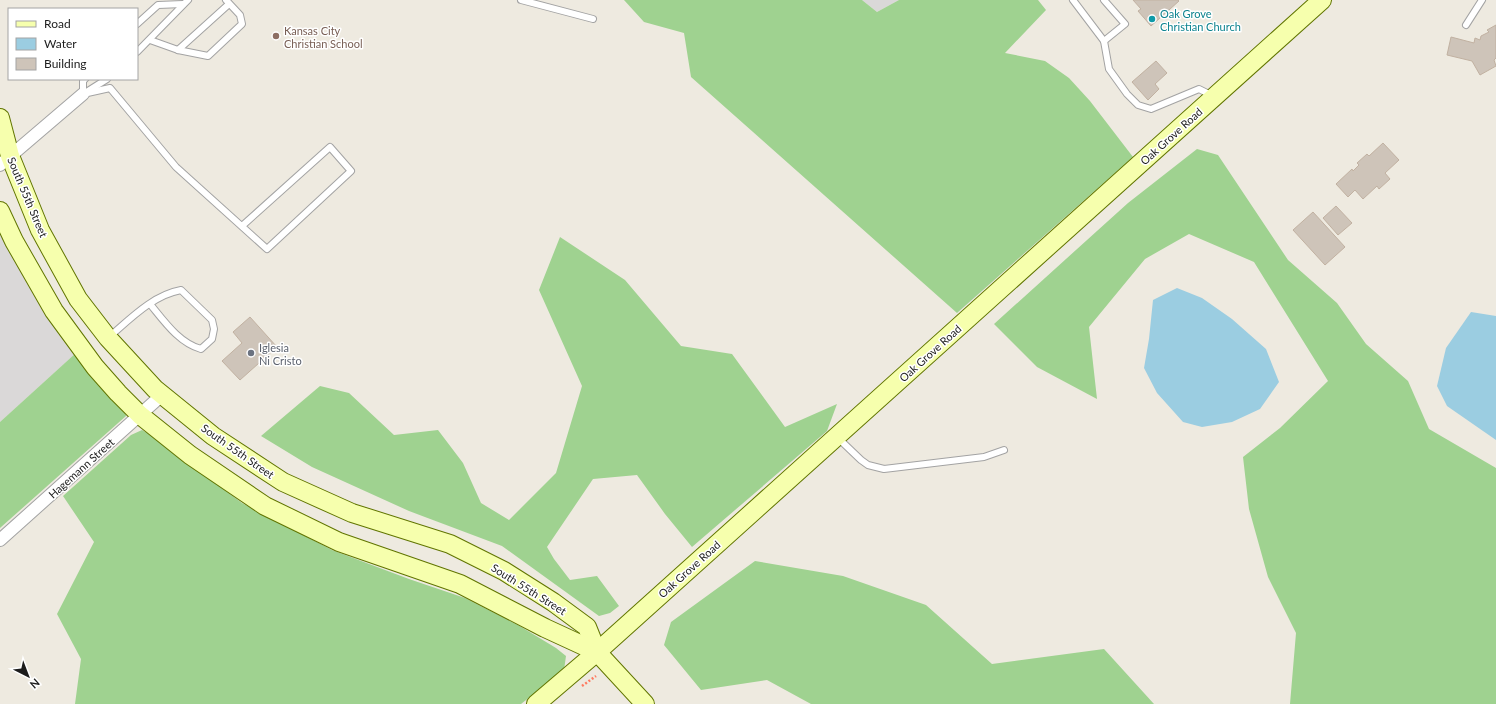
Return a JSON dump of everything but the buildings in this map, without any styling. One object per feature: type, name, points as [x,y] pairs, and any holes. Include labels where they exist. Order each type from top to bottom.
[{"type":"street","name":"Oak Grove Road","points":[[536,704],[597,652],[1322,0]]},
{"type":"street","points":[[5,161],[83,94]]},
{"type":"street","name":"South 55th Street","points":[[0,118],[5,161],[40,230],[78,299],[127,361],[162,394],[213,436],[283,482],[352,513],[450,544],[504,571],[553,602],[586,627],[597,652],[644,704]]},
{"type":"street","name":"South 55th Street","points":[[0,211],[18,248],[54,311],[95,367],[140,415],[190,455],[265,506],[339,542],[460,584],[545,628],[597,652]]},
{"type":"street","name":"Hagemann Street","points":[[0,540],[162,394]]},
{"type":"lane","points":[[521,0],[593,19]]},
{"type":"lane","points":[[1073,0],[1104,41],[1109,69],[1127,94],[1138,105],[1150,109],[1199,89],[1214,97]]},
{"type":"lane","points":[[1104,0],[1125,24],[1104,41]]},
{"type":"lane","points":[[1466,25],[1482,0]]},
{"type":"lane","points":[[138,23],[158,6],[186,2]]},
{"type":"lane","points":[[138,51],[186,2]]},
{"type":"lane","points":[[150,40],[178,50],[208,56],[242,24],[240,15],[228,2],[178,50]]},
{"type":"lane","points":[[83,94],[84,80]]},
{"type":"lane","points":[[83,94],[106,80]]},
{"type":"lane","points":[[83,94],[110,88],[176,167],[267,249],[351,171],[330,148],[242,226]]},
{"type":"lane","points":[[108,338],[150,304],[172,292],[181,290],[212,320],[214,329],[212,339],[201,349],[191,346],[172,330],[150,304]]},
{"type":"lane","points":[[837,436],[861,460],[884,469],[984,457],[1004,450]]},
{"type":"shaded area","points":[[862,0],[899,0],[877,12]]},
{"type":"shaded area","points":[[0,222],[77,352],[0,422]]},
{"type":"green space","points":[[624,0],[862,0],[877,12],[899,0],[1038,0],[1046,10],[1005,53],[1045,61],[1069,78],[1090,101],[1133,157],[957,313],[691,77],[684,33],[644,22]]},
{"type":"green space","points":[[1197,149],[1218,155],[1288,260],[1337,303],[1366,344],[1408,381],[1429,429],[1496,468],[1496,704],[1290,704],[1296,633],[1268,577],[1249,509],[1243,457],[1280,428],[1328,381],[1254,262],[1189,234],[1145,259],[1089,327],[1097,399],[1037,367],[994,324],[1128,203]]},
{"type":"green space","points":[[560,237],[625,280],[681,346],[732,354],[785,427],[837,404],[827,431],[692,547],[665,514],[637,475],[593,479],[547,547],[570,580],[597,576],[619,606],[610,613],[599,616],[502,546],[409,511],[312,467],[261,436],[320,386],[349,393],[394,435],[438,430],[463,463],[481,503],[509,520],[556,473],[582,386],[539,290]]},
{"type":"green space","points":[[77,352],[125,408],[126,416],[0,528],[0,422]]},
{"type":"green space","points":[[142,430],[154,437],[242,503],[332,550],[465,598],[518,625],[556,648],[566,656],[564,670],[521,704],[75,704],[81,659],[57,614],[94,542],[63,496],[131,435]]},
{"type":"green space","points":[[755,561],[843,576],[926,605],[992,664],[1104,649],[1154,704],[811,704],[767,680],[701,690],[664,645],[671,622]]},
{"type":"water","points":[[1177,288],[1202,298],[1232,319],[1266,349],[1279,382],[1260,409],[1232,422],[1202,427],[1183,422],[1157,393],[1144,368],[1153,300]]},
{"type":"water","points":[[1471,312],[1496,316],[1496,440],[1447,406],[1437,386],[1446,348]]},
{"type":"place","name":"Oak Grove Christian Church","points":[[1152,19]]},
{"type":"place","name":"Kansas City Christian School","points":[[276,36]]},
{"type":"place","name":"Iglesia Ni Cristo","points":[[251,353]]}]
